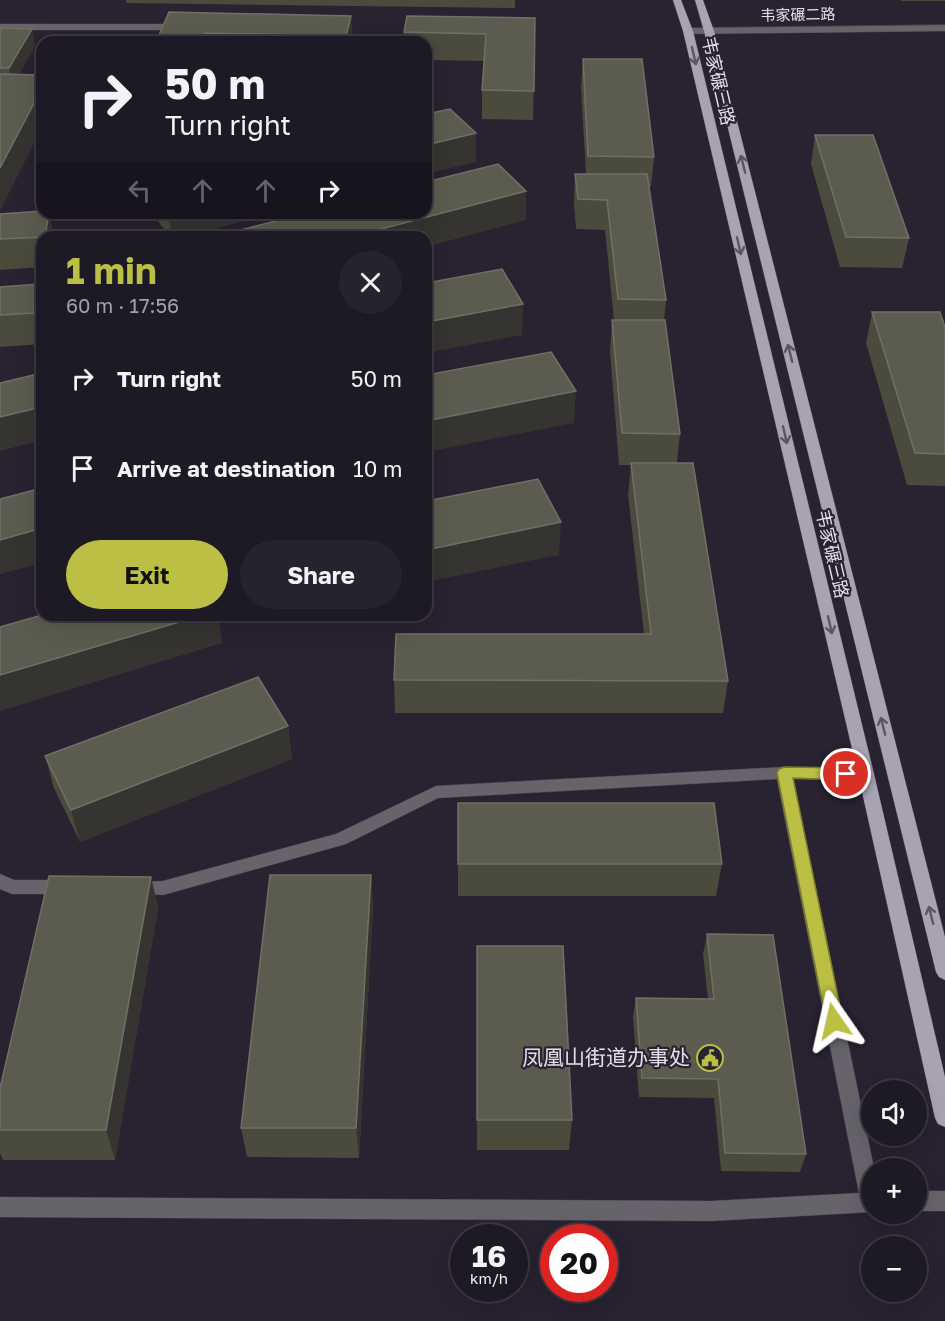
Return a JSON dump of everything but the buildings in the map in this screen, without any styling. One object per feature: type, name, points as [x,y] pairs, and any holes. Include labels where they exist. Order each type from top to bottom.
[{"type":"main road","name":"韦家碾三路","points":[[677,0],[688,31],[866,774],[945,1118]]},
{"type":"main road","name":"韦家碾三路","points":[[699,0],[710,31],[945,972]]},
{"type":"street","points":[[0,27],[192,27]]},
{"type":"street","name":"韦家碾二路","points":[[688,31],[945,28]]},
{"type":"street","points":[[116,888],[163,888],[340,839],[436,792],[784,773],[866,774]]},
{"type":"street","points":[[784,773],[862,1158]]},
{"type":"street","points":[[0,881],[12,887],[82,887]]},
{"type":"street","points":[[927,1201],[945,1201]]},
{"type":"street","points":[[0,1206],[711,1211],[861,1203]]},
{"type":"place","name":"凤凰山街道办事处","points":[[710,1058]]},
{"type":"route","points":[[834,1021],[784,773],[846,774]]}]
